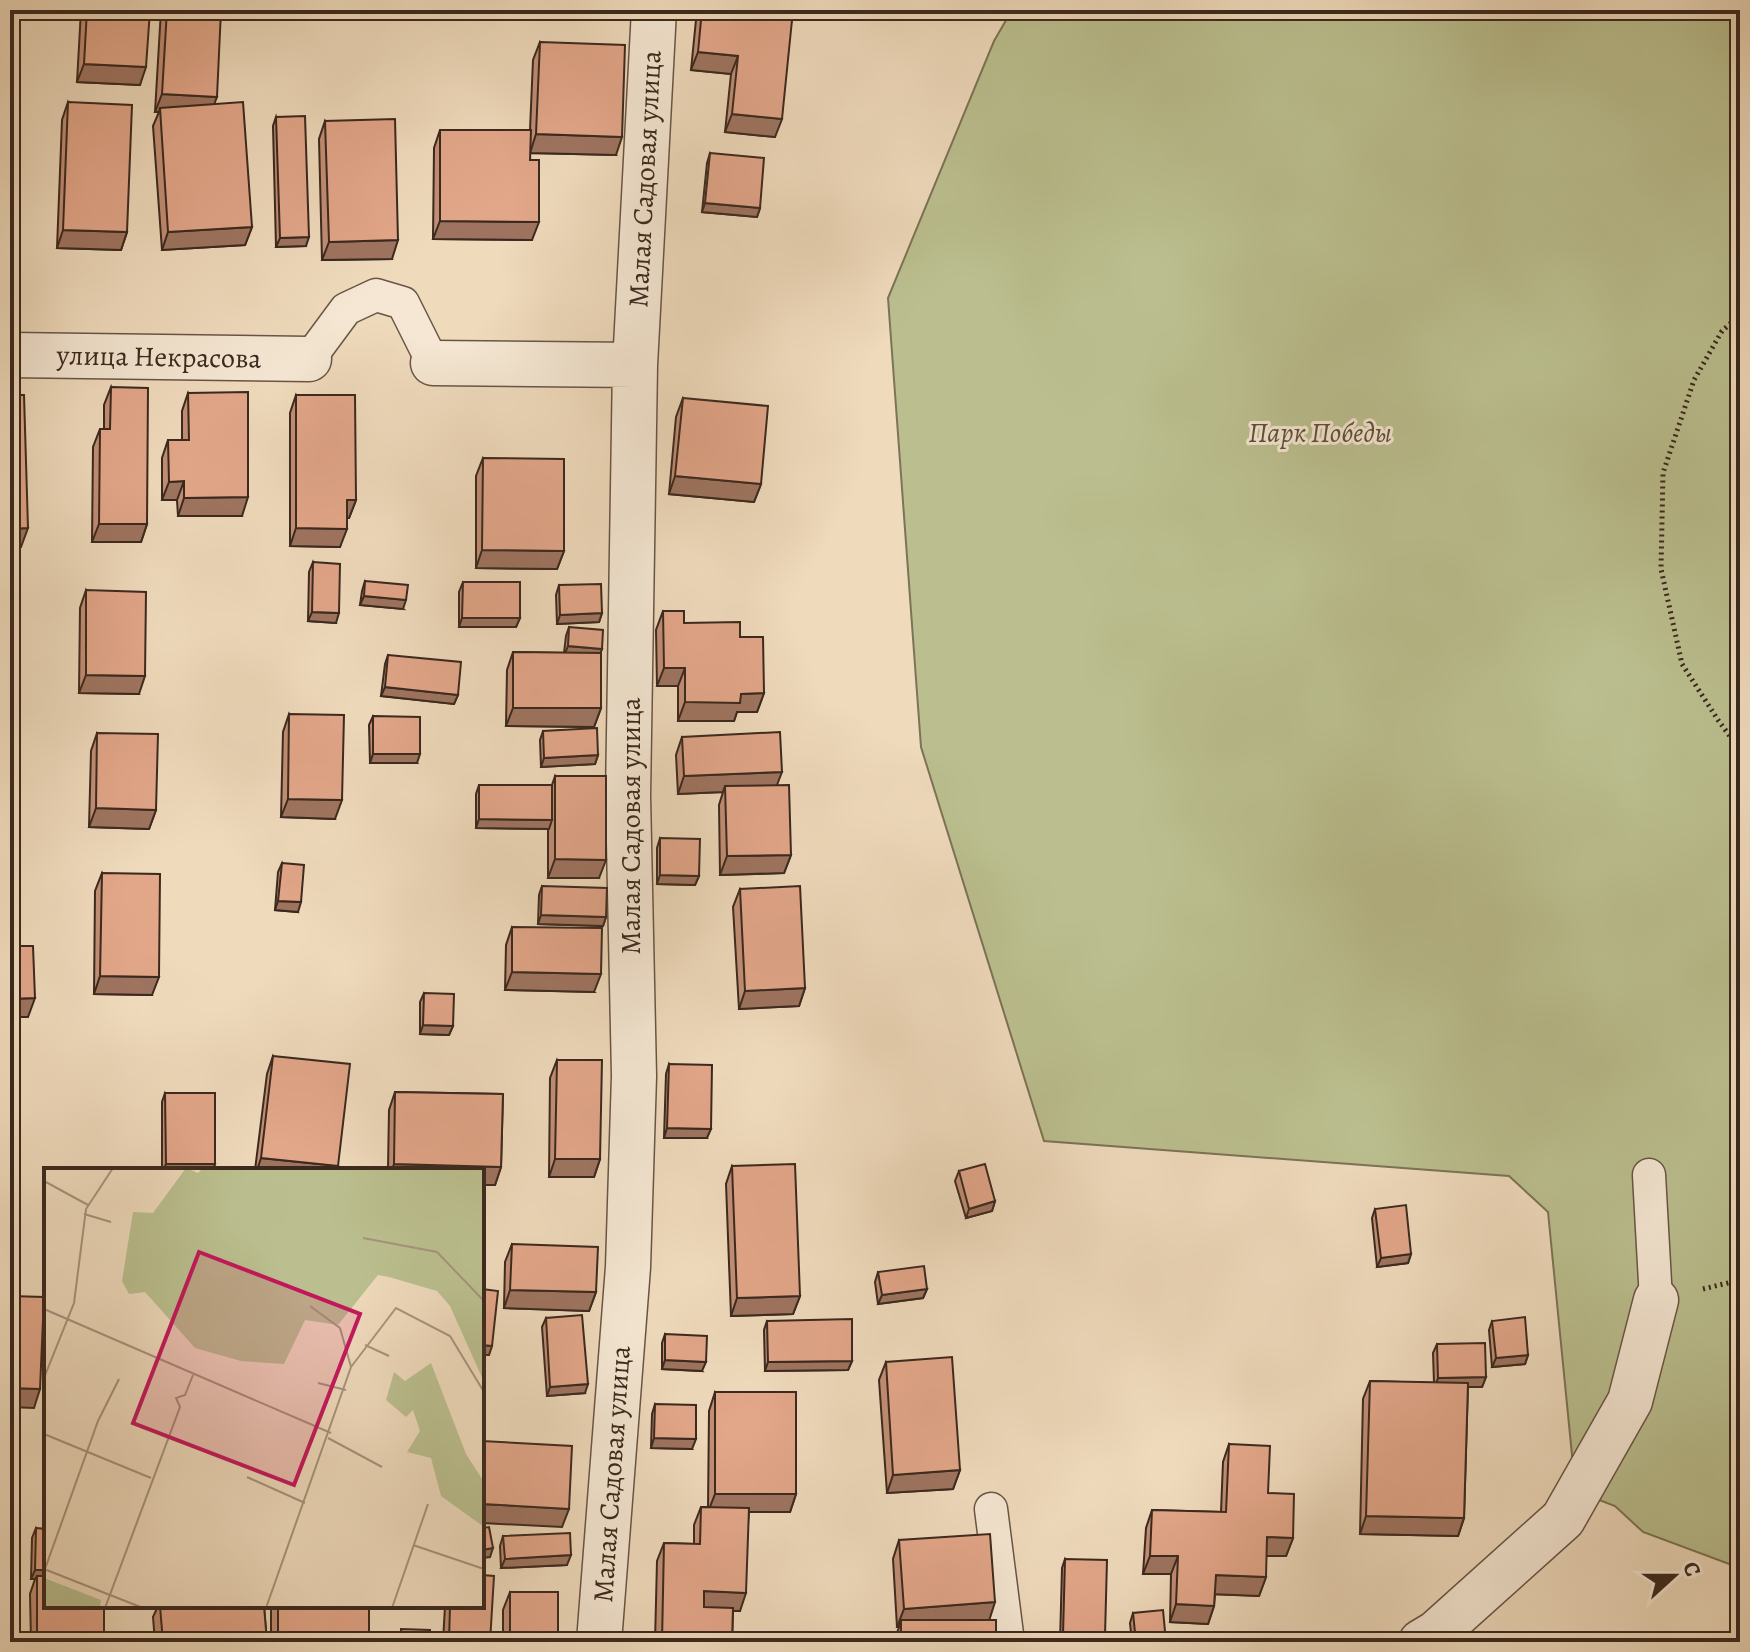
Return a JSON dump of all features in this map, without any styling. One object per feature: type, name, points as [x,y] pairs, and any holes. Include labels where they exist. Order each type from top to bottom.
[{"type":"street","name":"Малая Садовая улица","points":[[599,1642],[628,1267],[634,1076],[628,796],[635,365],[654,10]]},
{"type":"street","name":"улица Некрасова","points":[[10,355],[309,359]]},
{"type":"street","points":[[433,363],[635,365]]},
{"type":"street","points":[[1421,1642],[1436,1633],[1563,1519],[1630,1401],[1656,1300]]},
{"type":"lane","points":[[309,359],[346,309],[376,295],[403,303],[433,363]]},
{"type":"lane","points":[[1649,1175],[1656,1300]]},
{"type":"lane","points":[[991,1509],[1008,1642]]},
{"type":"path","points":[[1740,315],[1722,331],[1694,380],[1663,473],[1661,569],[1682,664],[1740,750]]},
{"type":"green space","name":"Парк Победы","points":[[1012,10],[1740,10],[1740,1568],[1643,1532],[1615,1506],[1581,1493],[1573,1465],[1548,1212],[1509,1176],[1044,1141],[921,747],[888,298],[994,41]]},
{"type":"building","points":[[87,10],[150,10],[146,67],[84,64]]},
{"type":"building","points":[[167,10],[221,10],[217,97],[162,94]]},
{"type":"building","points":[[702,10],[793,10],[782,119],[732,114],[738,56],[698,52]]},
{"type":"building","points":[[540,42],[625,45],[622,137],[536,134]]},
{"type":"building","points":[[68,102],[132,105],[127,232],[63,230]]},
{"type":"building","points":[[243,102],[252,227],[168,232],[160,108]]},
{"type":"building","points":[[305,116],[309,237],[280,238],[276,117]]},
{"type":"building","points":[[395,119],[398,240],[329,242],[325,121]]},
{"type":"building","points":[[440,130],[531,130],[530,160],[539,160],[539,222],[440,221]]},
{"type":"building","points":[[710,153],[764,158],[760,208],[705,203]]},
{"type":"building","points":[[111,387],[148,388],[147,524],[99,524],[100,429],[110,429]]},
{"type":"building","points":[[248,392],[248,497],[184,498],[184,481],[169,482],[168,440],[189,440],[188,393]]},
{"type":"building","points":[[10,395],[24,395],[28,528],[10,529]]},
{"type":"building","points":[[296,395],[355,395],[356,500],[347,500],[347,529],[296,528]]},
{"type":"building","points":[[683,398],[768,406],[761,484],[675,476]]},
{"type":"building","points":[[483,458],[564,459],[564,551],[482,550]]},
{"type":"building","points":[[313,562],[340,564],[339,613],[312,612]]},
{"type":"building","points":[[365,581],[408,585],[406,600],[364,596]]},
{"type":"building","points":[[463,582],[520,582],[520,618],[462,618]]},
{"type":"building","points":[[601,584],[602,613],[560,615],[559,585]]},
{"type":"building","points":[[86,590],[146,592],[145,676],[86,675]]},
{"type":"building","points":[[663,611],[684,611],[684,623],[740,622],[740,637],[763,637],[764,693],[741,694],[740,703],[685,702],[685,668],[664,668]]},
{"type":"building","points":[[569,627],[603,630],[602,649],[568,646]]},
{"type":"building","points":[[513,652],[601,653],[601,708],[513,708]]},
{"type":"building","points":[[388,655],[461,662],[458,695],[385,687]]},
{"type":"building","points":[[289,714],[344,715],[342,800],[288,799]]},
{"type":"building","points":[[373,716],[420,717],[420,754],[373,754]]},
{"type":"building","points":[[597,728],[598,755],[544,758],[543,731]]},
{"type":"building","points":[[780,732],[782,772],[684,776],[682,737]]},
{"type":"building","points":[[97,733],[158,734],[156,810],[96,808]]},
{"type":"building","points":[[555,776],[606,776],[606,860],[555,859]]},
{"type":"building","points":[[479,785],[552,785],[552,820],[479,819]]},
{"type":"building","points":[[789,785],[791,855],[727,856],[725,786]]},
{"type":"building","points":[[660,838],[700,839],[699,876],[660,875]]},
{"type":"building","points":[[282,863],[304,865],[301,902],[278,901]]},
{"type":"building","points":[[102,873],[160,874],[159,977],[100,976]]},
{"type":"building","points":[[542,886],[607,888],[606,917],[541,915]]},
{"type":"building","points":[[800,886],[805,988],[745,991],[740,889]]},
{"type":"building","points":[[512,927],[602,928],[601,974],[512,972]]},
{"type":"building","points":[[10,946],[33,946],[35,998],[10,999]]},
{"type":"building","points":[[424,993],[454,994],[453,1026],[423,1025]]},
{"type":"building","points":[[273,1056],[350,1064],[338,1166],[261,1158]]},
{"type":"building","points":[[557,1060],[602,1060],[600,1159],[555,1159]]},
{"type":"building","points":[[669,1064],[712,1065],[711,1129],[667,1128]]},
{"type":"building","points":[[395,1092],[503,1094],[501,1167],[394,1164]]},
{"type":"building","points":[[165,1093],[215,1093],[215,1164],[166,1164]]},
{"type":"building","points":[[795,1164],[800,1296],[737,1298],[732,1166]]},
{"type":"building","points":[[985,1164],[995,1201],[969,1209],[959,1171]]},
{"type":"building","points":[[1406,1205],[1411,1254],[1381,1258],[1375,1209]]},
{"type":"building","points":[[512,1244],[598,1247],[596,1292],[510,1290]]},
{"type":"building","points":[[924,1266],[927,1289],[882,1295],[878,1272]]},
{"type":"building","points":[[484,1289],[498,1291],[492,1346],[484,1345]]},
{"type":"building","points":[[10,1296],[44,1297],[40,1389],[10,1388]]},
{"type":"building","points":[[582,1315],[588,1384],[550,1387],[546,1318]]},
{"type":"building","points":[[1525,1317],[1528,1355],[1496,1358],[1492,1321]]},
{"type":"building","points":[[852,1319],[852,1361],[768,1362],[767,1321]]},
{"type":"building","points":[[665,1334],[707,1336],[706,1362],[665,1360]]},
{"type":"building","points":[[1485,1343],[1486,1377],[1438,1378],[1437,1344]]},
{"type":"building","points":[[952,1357],[960,1470],[893,1475],[886,1362]]},
{"type":"building","points":[[1370,1381],[1468,1383],[1464,1518],[1366,1516]]},
{"type":"building","points":[[715,1392],[796,1392],[796,1494],[715,1494]]},
{"type":"building","points":[[655,1404],[696,1405],[696,1439],[654,1438]]},
{"type":"building","points":[[484,1441],[572,1446],[569,1509],[484,1504]]},
{"type":"building","points":[[1229,1444],[1270,1446],[1268,1493],[1294,1494],[1293,1538],[1267,1537],[1266,1577],[1216,1575],[1214,1606],[1176,1604],[1178,1556],[1150,1556],[1152,1510],[1226,1512]]},
{"type":"building","points":[[701,1507],[749,1508],[746,1593],[704,1591],[704,1607],[733,1608],[732,1642],[662,1642],[664,1543],[700,1544]]},
{"type":"building","points":[[489,1527],[493,1548],[484,1550],[484,1528]]},
{"type":"building","points":[[36,1528],[44,1529],[44,1570],[35,1570]]},
{"type":"building","points":[[570,1533],[571,1555],[505,1559],[503,1536]]},
{"type":"building","points":[[990,1534],[995,1602],[904,1609],[899,1540]]},
{"type":"building","points":[[1065,1559],[1107,1560],[1105,1636],[1063,1635]]},
{"type":"building","points":[[484,1575],[494,1576],[490,1642],[449,1642],[450,1608],[484,1608]]},
{"type":"building","points":[[37,1576],[44,1576],[44,1608],[104,1608],[104,1642],[37,1642]]},
{"type":"building","points":[[510,1592],[558,1592],[558,1642],[510,1642]]},
{"type":"building","points":[[160,1608],[264,1608],[267,1642],[163,1642]]},
{"type":"building","points":[[278,1608],[369,1608],[369,1642],[278,1641]]},
{"type":"building","points":[[1163,1610],[1166,1642],[1136,1642],[1133,1613]]},
{"type":"building","points":[[901,1620],[996,1620],[996,1642],[901,1642]]},
{"type":"building","points":[[401,1629],[430,1630],[430,1642],[401,1642]]}]
